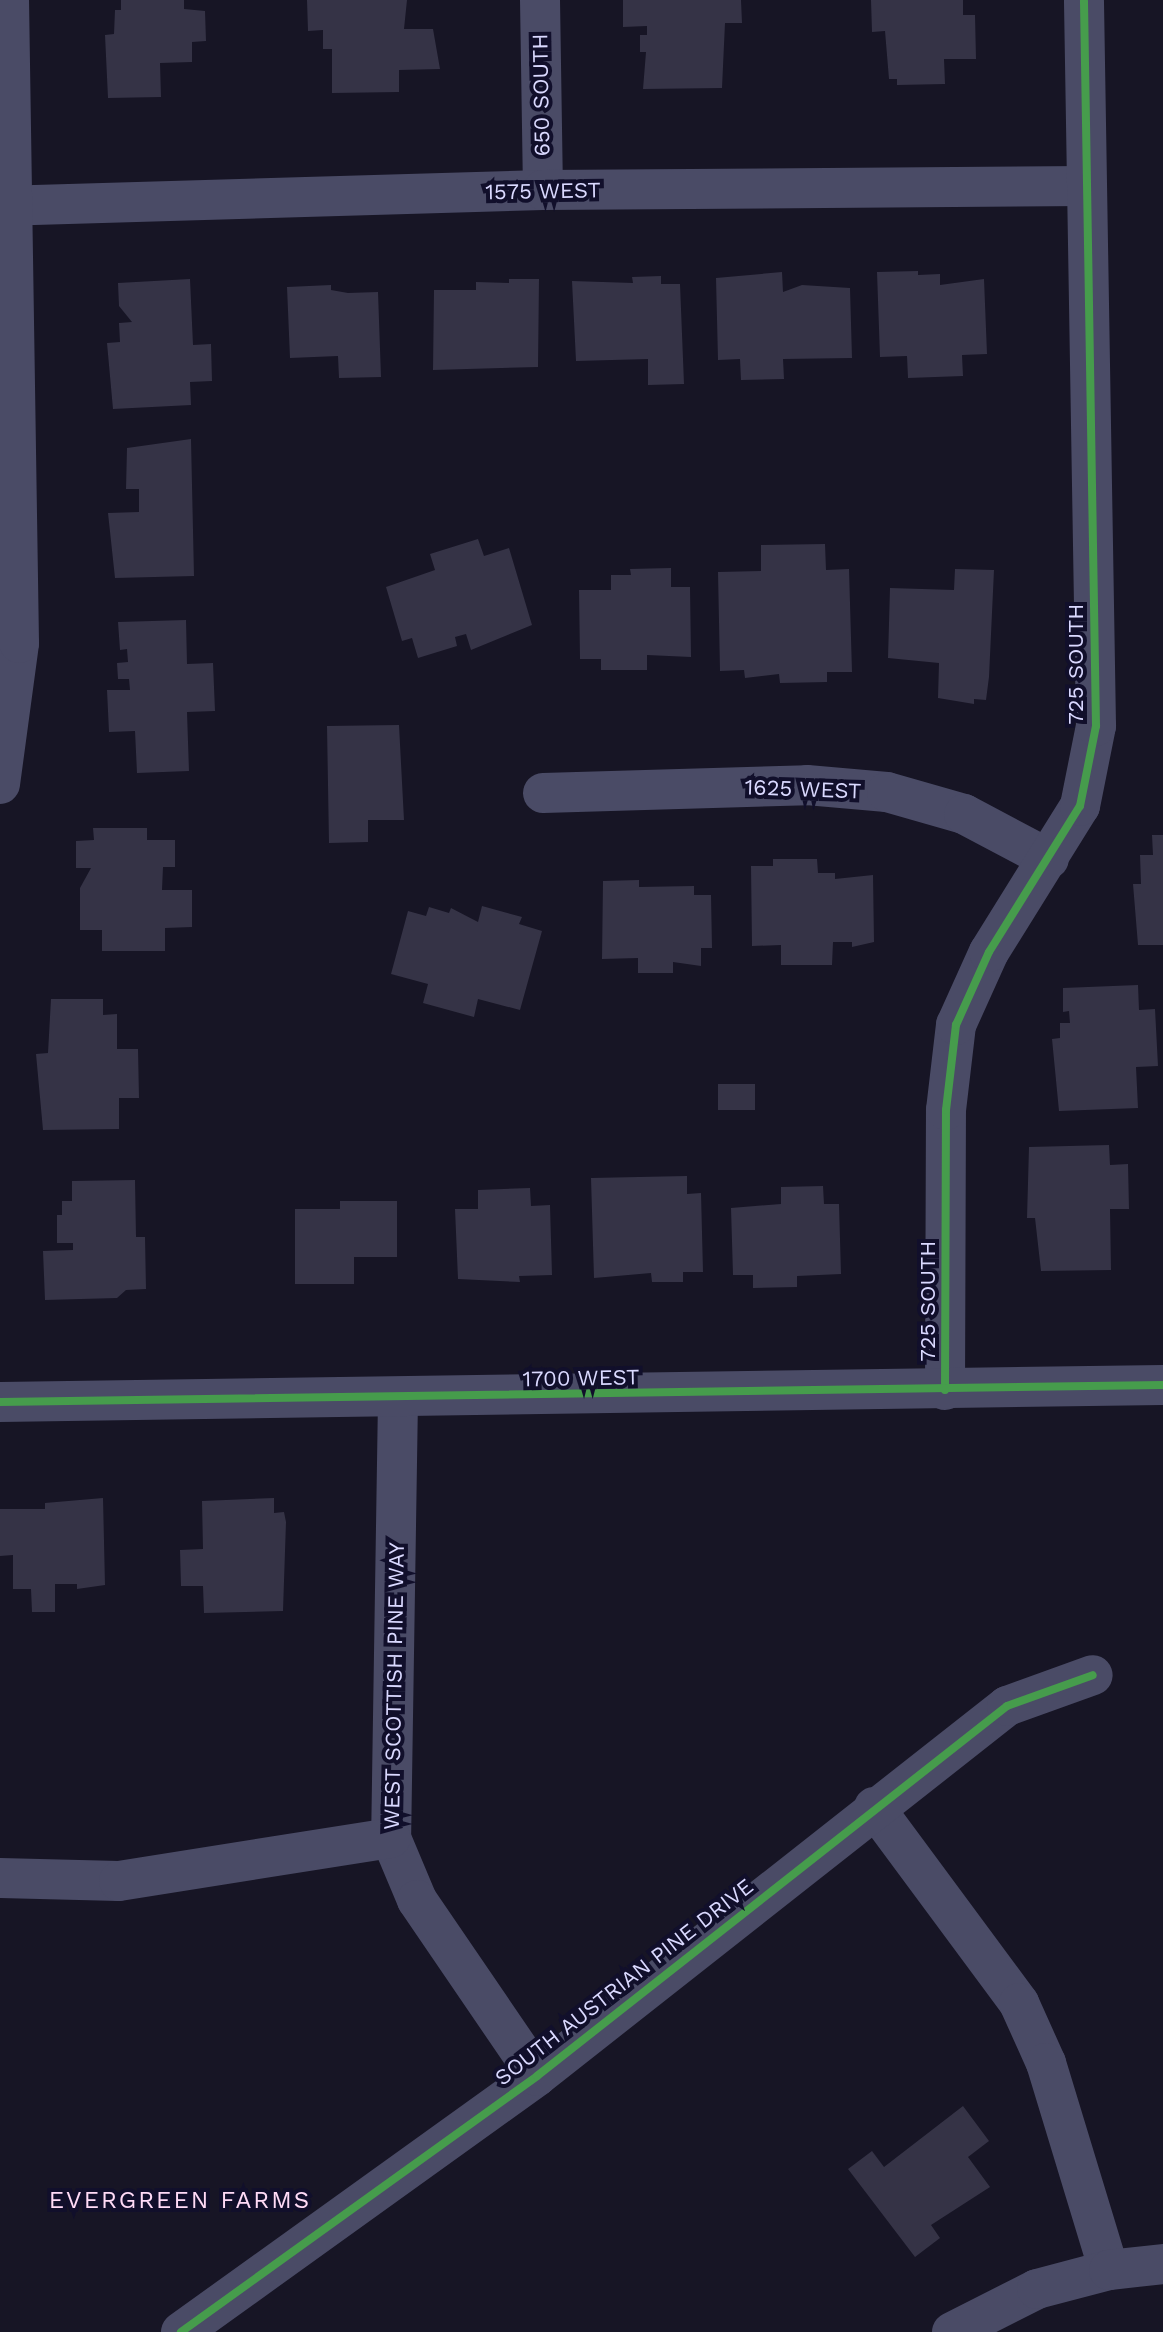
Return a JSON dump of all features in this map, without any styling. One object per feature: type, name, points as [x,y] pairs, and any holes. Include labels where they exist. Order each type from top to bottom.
[{"type":"street","points":[[0,784],[19,643],[7,206],[9,0]]},
{"type":"street","name":"650 SOUTH","points":[[540,0],[543,190]]},
{"type":"street","name":"725 SOUTH","points":[[945,1390],[946,1110],[956,1025],[989,952],[1080,806],[1096,726],[1084,0]]},
{"type":"street","name":"1575 WEST","points":[[7,206],[543,190],[1086,186]]},
{"type":"street","name":"1625 WEST","points":[[543,793],[807,785],[887,792],[964,814],[1049,859]]},
{"type":"street","name":"1700 WEST","points":[[0,1402],[398,1399],[1163,1385]]},
{"type":"street","name":"WEST SCOTTISH PINE WAY","points":[[398,1399],[391,1838],[417,1900],[537,2076]]},
{"type":"street","name":"SOUTH AUSTRIAN PINE DRIVE","points":[[181,2332],[537,2076],[874,1807],[1007,1706],[1093,1675]]},
{"type":"street","points":[[874,1807],[1019,2003],[1046,2063],[1109,2270]]},
{"type":"street","points":[[0,1878],[119,1881],[391,1838]]},
{"type":"street","points":[[952,2332],[1037,2289],[1109,2270],[1163,2264]]},
{"type":"building","points":[[121,0],[184,0],[184,9],[205,11],[206,41],[192,42],[192,62],[160,63],[161,97],[108,98],[105,35],[114,34],[115,10],[121,10]]},
{"type":"building","points":[[307,0],[407,0],[404,29],[433,29],[440,69],[399,70],[399,92],[332,93],[332,49],[323,49],[323,30],[308,31]]},
{"type":"building","points":[[623,0],[741,0],[742,23],[725,23],[722,88],[643,89],[646,52],[640,52],[640,35],[647,35],[647,26],[623,27]]},
{"type":"building","points":[[871,0],[963,0],[963,15],[975,15],[976,59],[944,59],[945,84],[897,85],[897,79],[889,79],[885,31],[872,32]]},
{"type":"building","points":[[918,271],[918,275],[940,274],[940,285],[984,279],[987,354],[962,355],[963,376],[908,378],[907,356],[880,357],[877,272]]},
{"type":"building","points":[[782,272],[783,292],[802,285],[850,288],[852,358],[783,359],[784,379],[741,380],[740,359],[718,360],[716,278]]},
{"type":"building","points":[[661,276],[661,284],[680,284],[684,384],[648,385],[648,359],[576,361],[572,281],[633,283],[632,277]]},
{"type":"building","points":[[190,279],[193,345],[211,344],[212,381],[190,382],[191,405],[113,409],[107,343],[120,342],[119,323],[132,322],[119,306],[118,283]]},
{"type":"building","points":[[509,279],[539,279],[538,367],[433,370],[434,290],[476,290],[476,282],[509,283]]},
{"type":"building","points":[[331,285],[331,290],[348,293],[378,292],[381,377],[339,378],[338,356],[290,358],[287,287]]},
{"type":"building","points":[[191,439],[194,576],[115,578],[108,513],[139,512],[139,489],[126,489],[127,448]]},
{"type":"building","points":[[478,539],[484,556],[509,548],[532,625],[471,650],[466,634],[455,637],[457,646],[418,658],[412,638],[402,641],[386,587],[435,570],[430,554]]},
{"type":"building","points":[[825,544],[826,570],[849,569],[852,672],[827,672],[827,682],[780,683],[779,674],[745,678],[744,670],[720,671],[718,572],[761,571],[761,545]]},
{"type":"building","points":[[671,568],[671,587],[690,587],[691,657],[647,655],[647,670],[601,670],[601,659],[580,659],[579,590],[611,590],[611,575],[631,575],[630,569]]},
{"type":"building","points":[[955,569],[994,570],[986,700],[974,699],[974,704],[938,698],[939,663],[888,658],[890,588],[954,590]]},
{"type":"building","points":[[186,620],[187,664],[213,663],[215,711],[187,712],[189,771],[137,773],[135,731],[109,732],[107,690],[130,690],[129,679],[118,679],[117,663],[128,662],[127,649],[120,650],[118,622]]},
{"type":"building","points":[[399,725],[404,820],[368,820],[368,842],[329,843],[327,726]]},
{"type":"building","points":[[93,828],[147,828],[147,840],[175,840],[175,867],[163,867],[162,890],[192,890],[192,927],[165,928],[165,951],[102,951],[102,930],[80,930],[80,888],[91,868],[76,868],[76,841],[94,840]]},
{"type":"building","points":[[1152,835],[1163,835],[1163,945],[1138,945],[1133,884],[1141,884],[1140,855],[1153,855]]},
{"type":"building","points":[[773,859],[817,859],[818,873],[835,873],[835,879],[873,875],[874,942],[852,947],[852,942],[833,942],[832,965],[781,965],[781,945],[752,946],[751,866],[773,866]]},
{"type":"building","points":[[639,880],[639,887],[694,886],[694,895],[711,895],[712,948],[701,948],[701,966],[673,962],[673,973],[638,973],[638,958],[602,959],[603,881]]},
{"type":"building","points":[[482,906],[522,917],[519,924],[542,931],[520,1010],[478,999],[474,1017],[423,1003],[428,984],[391,974],[408,911],[426,916],[429,907],[449,913],[451,908],[478,922]]},
{"type":"building","points":[[1138,985],[1139,1010],[1155,1009],[1158,1066],[1136,1067],[1138,1108],[1059,1111],[1052,1039],[1060,1038],[1060,1023],[1070,1023],[1069,1011],[1063,1012],[1063,988]]},
{"type":"building","points":[[51,999],[103,999],[103,1015],[117,1014],[117,1049],[138,1049],[139,1098],[119,1098],[119,1129],[43,1130],[36,1054],[48,1053]]},
{"type":"building","points":[[718,1084],[755,1084],[755,1110],[718,1110]]},
{"type":"building","points":[[1109,1145],[1110,1165],[1128,1164],[1129,1209],[1110,1209],[1111,1270],[1041,1271],[1035,1218],[1027,1218],[1029,1147]]},
{"type":"building","points":[[687,1176],[687,1194],[701,1193],[703,1272],[683,1272],[683,1282],[652,1282],[651,1273],[594,1278],[591,1178]]},
{"type":"building","points":[[135,1180],[136,1237],[145,1237],[146,1289],[126,1290],[117,1298],[45,1300],[43,1251],[73,1250],[73,1243],[57,1243],[57,1215],[62,1215],[62,1201],[72,1201],[72,1181]]},
{"type":"building","points":[[823,1186],[824,1204],[839,1204],[841,1274],[797,1276],[797,1287],[753,1288],[753,1275],[733,1275],[731,1208],[781,1204],[781,1187]]},
{"type":"building","points":[[530,1188],[531,1206],[550,1205],[552,1275],[519,1276],[520,1282],[458,1279],[455,1209],[478,1209],[478,1190]]},
{"type":"building","points":[[340,1201],[397,1201],[397,1257],[354,1257],[354,1284],[295,1284],[295,1209],[340,1209]]},
{"type":"building","points":[[103,1498],[105,1585],[77,1589],[77,1584],[55,1584],[55,1612],[32,1612],[31,1589],[13,1589],[13,1555],[0,1556],[0,1509],[45,1509],[45,1503]]},
{"type":"building","points":[[274,1498],[274,1513],[284,1512],[286,1522],[283,1611],[204,1613],[203,1586],[181,1586],[180,1550],[203,1549],[202,1501]]},
{"type":"building","points":[[963,2106],[989,2141],[968,2157],[990,2187],[931,2225],[940,2238],[915,2257],[848,2169],[872,2151],[884,2167]]},
{"type":"cycle path","points":[[945,1390],[946,1110],[956,1025],[989,952],[1080,806],[1096,726],[1084,0]]},
{"type":"cycle path","points":[[0,1402],[1163,1385]]},
{"type":"cycle path","points":[[181,2332],[537,2076],[1007,1706],[1093,1675]]},
{"type":"district","name":"EVERGREEN FARMS","points":[[180,2201]]}]
